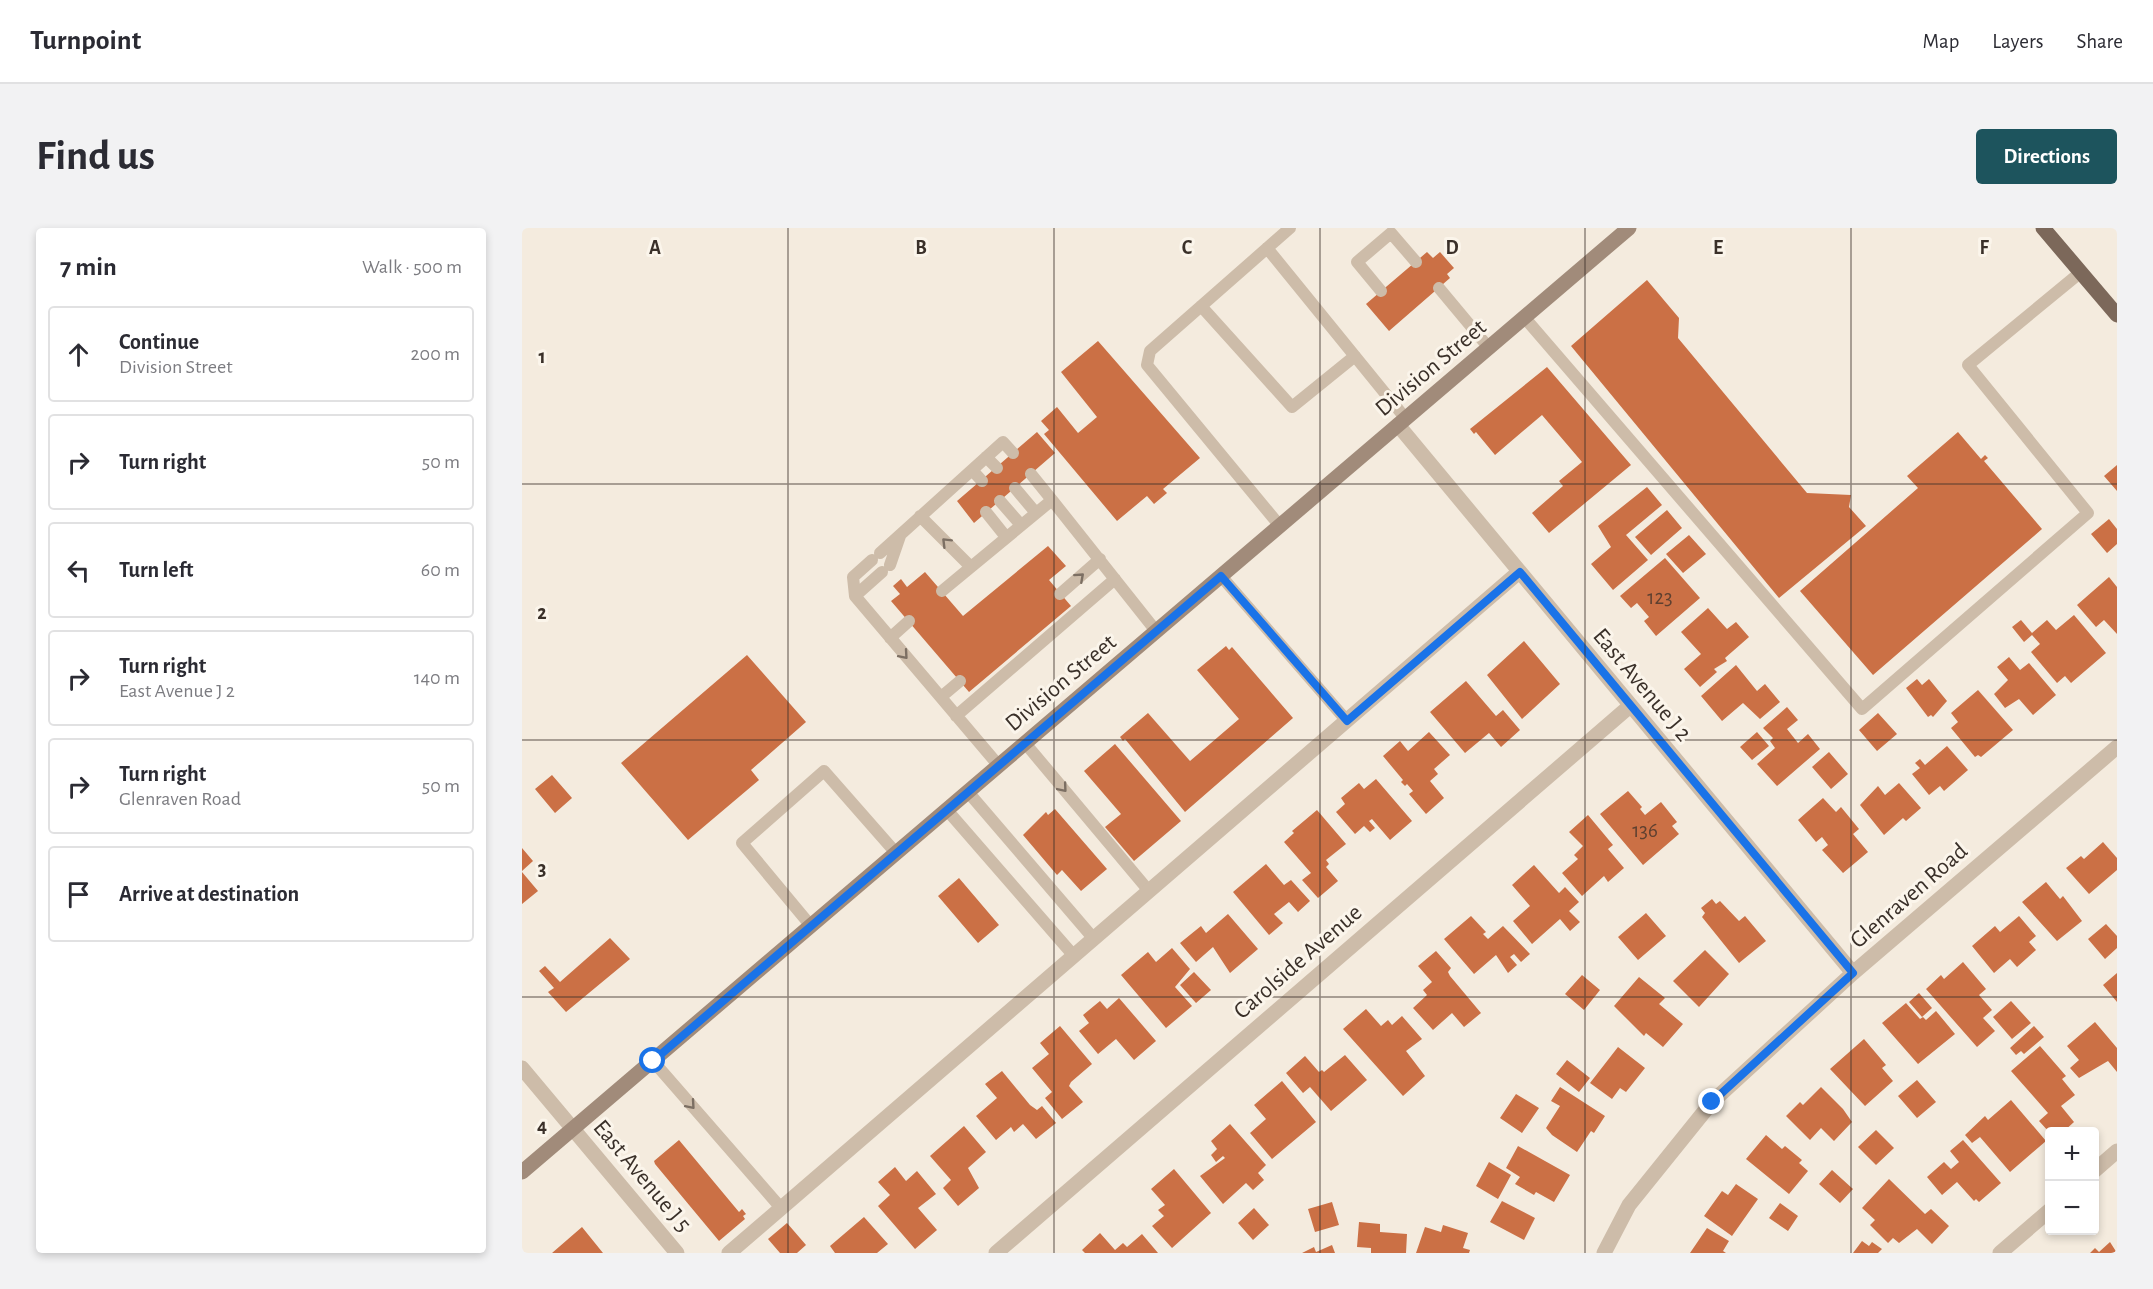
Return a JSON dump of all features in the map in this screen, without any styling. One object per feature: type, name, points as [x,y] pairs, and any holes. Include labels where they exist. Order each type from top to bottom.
[{"type":"main road","name":"Division Street","points":[[522,1172],[1629,228]]},
{"type":"main road","points":[[2043,228],[2117,315]]},
{"type":"street","name":"East Avenue J 2","points":[[1402,422],[1520,572],[1853,973]]},
{"type":"street","points":[[729,1253],[1520,572]]},
{"type":"street","name":"Carolside Avenue","points":[[996,1253],[1630,706]]},
{"type":"street","name":"Glenraven Road","points":[[1604,1253],[1629,1205],[1712,1102],[1853,973],[2117,747]]},
{"type":"street","name":"East Avenue J 5","points":[[522,1068],[677,1253]]},
{"type":"street","points":[[2099,1167],[2117,1151]]},
{"type":"street","points":[[2000,1253],[2045,1214]]},
{"type":"lane","points":[[1280,526],[1147,365],[1150,351],[1290,228]]},
{"type":"lane","points":[[1381,291],[1358,262],[1391,234],[1416,262]]},
{"type":"lane","points":[[1267,248],[1355,356],[1402,422]]},
{"type":"lane","points":[[1524,317],[1862,709],[2088,513],[1968,366],[2081,272]]},
{"type":"lane","points":[[1438,288],[1489,348]]},
{"type":"lane","points":[[1201,306],[1292,407],[1355,356]]},
{"type":"lane","points":[[999,766],[855,596],[853,577],[1002,442],[1013,453]]},
{"type":"lane","points":[[986,457],[997,468]]},
{"type":"lane","points":[[972,470],[981,481]]},
{"type":"lane","points":[[1031,474],[1156,632]]},
{"type":"lane","points":[[960,481],[969,491]]},
{"type":"lane","points":[[1015,488],[1036,513]]},
{"type":"lane","points":[[942,591],[1052,500]]},
{"type":"lane","points":[[1000,501],[1021,525]]},
{"type":"lane","points":[[986,512],[1006,537]]},
{"type":"lane","points":[[920,516],[971,567]]},
{"type":"lane","points":[[855,596],[886,568],[901,535]]},
{"type":"lane","points":[[1060,594],[1100,559]]},
{"type":"lane","points":[[1221,576],[1347,721]]},
{"type":"lane","points":[[956,716],[1115,579]]},
{"type":"lane","points":[[890,638],[909,621]]},
{"type":"lane","points":[[941,697],[960,681]]},
{"type":"lane","points":[[1025,743],[1149,891]]},
{"type":"lane","points":[[811,926],[742,843],[824,771],[896,853]]},
{"type":"lane","points":[[968,792],[1094,939]]},
{"type":"lane","points":[[947,810],[1074,956]]},
{"type":"lane","points":[[653,1061],[780,1208]]},
{"type":"building","points":[[1427,252],[1433,258],[1440,252],[1454,268],[1447,274],[1450,278],[1389,331],[1366,304]]},
{"type":"building","points":[[1647,280],[1679,318],[1678,338],[1807,493],[1851,495],[1849,507],[1866,526],[1779,598],[1571,346]]},
{"type":"building","points":[[1098,341],[1200,458],[1163,489],[1167,493],[1154,504],[1147,496],[1117,521],[1044,434],[1049,430],[1041,421],[1057,407],[1078,433],[1097,417],[1061,372]]},
{"type":"building","points":[[1547,367],[1631,465],[1549,533],[1532,513],[1563,486],[1559,481],[1582,462],[1542,415],[1495,455],[1476,432],[1474,434],[1470,429]]},
{"type":"building","points":[[1037,432],[1055,453],[974,523],[957,501]]},
{"type":"building","points":[[1958,432],[1981,459],[1985,455],[1988,458],[1984,461],[2042,529],[1873,675],[1800,591],[1918,488],[1907,476]]},
{"type":"building","points":[[2117,465],[2117,491],[2104,476]]},
{"type":"building","points":[[1647,487],[1662,505],[1626,535],[1648,560],[1613,590],[1591,564],[1611,547],[1598,526]]},
{"type":"building","points":[[1667,510],[1682,528],[1651,555],[1635,537]]},
{"type":"building","points":[[2109,519],[2117,529],[2117,544],[2107,553],[2091,534]]},
{"type":"building","points":[[1689,535],[1706,554],[1683,573],[1666,554]]},
{"type":"building","points":[[1048,546],[1066,566],[1049,580],[1071,606],[969,692],[891,601],[900,594],[893,586],[901,579],[907,587],[925,572],[963,616]]},
{"type":"building","points":[[1665,558],[1700,598],[1656,636],[1644,621],[1649,617],[1637,603],[1631,608],[1620,596]]},
{"type":"building","points":[[2109,577],[2117,587],[2117,634],[2104,620],[2096,627],[2077,605]]},
{"type":"building","points":[[1708,608],[1727,629],[1736,622],[1749,637],[1725,658],[1727,661],[1714,669],[1717,672],[1700,687],[1684,669],[1701,654],[1681,632]]},
{"type":"building","points":[[2074,615],[2106,653],[2071,683],[2065,676],[2057,683],[2031,652],[2040,644],[2032,635],[2024,642],[2012,627],[2021,620],[2032,633],[2047,620],[2056,630]]},
{"type":"building","points":[[1524,641],[1560,684],[1522,719],[1487,675]]},
{"type":"building","points":[[1226,646],[1229,650],[1232,647],[1293,718],[1185,812],[1125,739],[1123,741],[1120,737],[1148,713],[1190,761],[1239,719],[1197,670]]},
{"type":"building","points":[[747,655],[806,722],[751,770],[759,780],[688,840],[621,763]]},
{"type":"building","points":[[2009,657],[2020,670],[2029,663],[2056,695],[2033,715],[2019,699],[2005,708],[1994,694],[2008,680],[1997,667]]},
{"type":"building","points":[[1736,665],[1757,691],[1765,684],[1780,702],[1760,719],[1743,703],[1722,721],[1701,696]]},
{"type":"building","points":[[1917,679],[1922,685],[1929,679],[1947,701],[1933,717],[1931,715],[1928,717],[1906,688]]},
{"type":"building","points":[[1466,681],[1496,716],[1503,710],[1520,730],[1501,747],[1489,733],[1465,753],[1430,712]]},
{"type":"building","points":[[1978,690],[2013,730],[1981,757],[1978,755],[1975,757],[1951,728],[1958,722],[1951,713]]},
{"type":"building","points":[[1787,707],[1798,720],[1787,729],[1798,743],[1808,734],[1820,749],[1777,786],[1757,764],[1775,748],[1770,741],[1773,738],[1763,728]]},
{"type":"building","points":[[1878,713],[1897,734],[1877,751],[1859,730]]},
{"type":"building","points":[[1429,732],[1450,755],[1434,769],[1438,774],[1430,781],[1444,798],[1426,814],[1409,794],[1413,791],[1407,784],[1405,786],[1401,782],[1403,780],[1383,756],[1400,741],[1408,751]]},
{"type":"building","points":[[1757,732],[1769,746],[1752,760],[1740,747]]},
{"type":"building","points":[[1115,744],[1181,821],[1134,861],[1105,827],[1121,814],[1084,771]]},
{"type":"building","points":[[1947,746],[1968,770],[1944,791],[1940,786],[1929,795],[1912,774],[1920,768],[1915,763],[1920,759],[1925,765]]},
{"type":"building","points":[[1829,752],[1848,774],[1831,789],[1812,767]]},
{"type":"building","points":[[552,775],[572,798],[555,813],[535,789]]},
{"type":"building","points":[[1376,779],[1412,821],[1390,840],[1372,819],[1369,821],[1375,828],[1370,832],[1364,826],[1355,834],[1336,812],[1345,804],[1341,798],[1359,783],[1364,789]]},
{"type":"building","points":[[1899,783],[1921,808],[1906,821],[1903,818],[1884,835],[1860,805],[1878,786],[1885,795]]},
{"type":"building","points":[[1628,791],[1642,807],[1640,809],[1645,815],[1661,802],[1677,822],[1672,826],[1679,834],[1643,865],[1600,814]]},
{"type":"building","points":[[1823,798],[1836,812],[1841,807],[1859,829],[1853,834],[1868,852],[1843,873],[1822,850],[1828,845],[1822,837],[1816,842],[1798,820]]},
{"type":"building","points":[[1055,809],[1107,869],[1081,891],[1062,870],[1057,875],[1023,835],[1046,812],[1048,815]]},
{"type":"building","points":[[1317,810],[1346,844],[1326,860],[1329,864],[1326,867],[1338,881],[1318,898],[1302,880],[1311,873],[1284,842],[1294,833],[1292,831]]},
{"type":"building","points":[[1588,815],[1613,845],[1608,849],[1624,868],[1608,882],[1604,876],[1582,896],[1562,873],[1578,859],[1574,855],[1583,846],[1569,832]]},
{"type":"building","points":[[2103,842],[2117,858],[2117,870],[2089,894],[2066,868],[2081,856],[2084,859]]},
{"type":"building","points":[[522,848],[533,861],[522,871]]},
{"type":"building","points":[[1266,864],[1284,885],[1291,880],[1310,901],[1298,912],[1289,902],[1274,914],[1283,923],[1269,935],[1233,892]]},
{"type":"building","points":[[1534,865],[1559,893],[1565,887],[1579,902],[1569,911],[1580,922],[1570,931],[1560,919],[1532,944],[1513,921],[1530,906],[1512,885]]},
{"type":"building","points":[[522,872],[538,891],[522,904]]},
{"type":"building","points":[[959,878],[999,925],[978,943],[938,896]]},
{"type":"building","points":[[2046,882],[2060,899],[2063,896],[2082,921],[2057,941],[2022,902]]},
{"type":"building","points":[[1712,899],[1716,904],[1720,901],[1739,921],[1745,916],[1766,941],[1739,963],[1702,917],[1705,913],[1701,908]]},
{"type":"building","points":[[1646,913],[1666,936],[1638,960],[1618,937]]},
{"type":"building","points":[[1228,914],[1258,949],[1230,973],[1213,947],[1196,962],[1180,943],[1201,926],[1206,933]]},
{"type":"building","points":[[1471,916],[1486,932],[1483,934],[1488,939],[1503,926],[1530,954],[1521,962],[1514,954],[1510,957],[1517,965],[1508,973],[1496,955],[1474,974],[1444,939]]},
{"type":"building","points":[[2019,916],[2036,936],[2029,942],[2036,950],[2017,967],[2010,959],[1994,973],[1972,946],[1995,926],[2000,932]]},
{"type":"building","points":[[2106,924],[2117,936],[2117,948],[2105,959],[2088,939]]},
{"type":"building","points":[[610,938],[630,959],[566,1012],[548,992],[554,988],[539,971],[545,966],[560,982]]},
{"type":"building","points":[[1172,948],[1190,969],[1175,987],[1192,1006],[1166,1028],[1121,975],[1148,952],[1156,962]]},
{"type":"building","points":[[1705,950],[1729,974],[1699,1007],[1673,981]]},
{"type":"building","points":[[1436,951],[1451,968],[1448,972],[1450,976],[1481,1013],[1464,1027],[1452,1013],[1433,1030],[1413,1008],[1427,995],[1423,990],[1432,982],[1418,966]]},
{"type":"building","points":[[1963,962],[1986,989],[1979,995],[1992,1010],[1983,1018],[1995,1031],[1977,1047],[1926,989],[1941,975],[1944,979]]},
{"type":"building","points":[[1194,972],[1211,990],[1196,1003],[1180,985]]},
{"type":"building","points":[[2117,973],[2117,1002],[2103,985]]},
{"type":"building","points":[[1582,975],[1600,990],[1584,1010],[1565,994]]},
{"type":"building","points":[[1639,977],[1665,998],[1659,1004],[1683,1024],[1663,1047],[1646,1033],[1644,1036],[1614,1006]]},
{"type":"building","points":[[1919,993],[1932,1008],[1922,1017],[1909,1002]]},
{"type":"building","points":[[1119,998],[1156,1041],[1134,1060],[1116,1039],[1098,1054],[1079,1031],[1089,1023],[1083,1015],[1100,1001],[1107,1009]]},
{"type":"building","points":[[2011,1001],[2031,1023],[2012,1039],[1993,1017]]},
{"type":"building","points":[[1906,1003],[1920,1019],[1923,1017],[1926,1020],[1936,1011],[1955,1034],[1918,1064],[1882,1023]]},
{"type":"building","points":[[1366,1009],[1381,1026],[1388,1020],[1392,1025],[1402,1016],[1422,1039],[1406,1051],[1425,1076],[1403,1096],[1343,1029]]},
{"type":"building","points":[[2095,1022],[2117,1048],[2117,1072],[2108,1061],[2079,1078],[2070,1068],[2079,1060],[2067,1046]]},
{"type":"building","points":[[1060,1026],[1092,1064],[1069,1086],[1083,1102],[1062,1119],[1045,1098],[1052,1092],[1032,1068],[1049,1054],[1040,1043]]},
{"type":"building","points":[[2034,1026],[2044,1037],[2024,1054],[2021,1051],[2016,1055],[2010,1048]]},
{"type":"building","points":[[1864,1039],[1886,1065],[1882,1068],[1893,1081],[1865,1106],[1830,1069]]},
{"type":"building","points":[[2040,1046],[2066,1076],[2062,1079],[2075,1095],[2061,1106],[2074,1122],[2068,1127],[2045,1128],[2039,1121],[2048,1113],[2011,1071]]},
{"type":"building","points":[[1618,1047],[1645,1068],[1626,1092],[1620,1088],[1612,1099],[1590,1083]]},
{"type":"building","points":[[1345,1055],[1367,1080],[1331,1111],[1310,1087],[1303,1093],[1286,1073],[1305,1056],[1319,1072],[1322,1070],[1324,1072]]},
{"type":"building","points":[[1567,1060],[1590,1078],[1579,1092],[1556,1074]]},
{"type":"building","points":[[1002,1071],[1030,1105],[1037,1110],[1042,1106],[1056,1123],[1036,1139],[1023,1124],[1014,1132],[1011,1127],[996,1140],[976,1116],[997,1098],[985,1084]]},
{"type":"building","points":[[1917,1080],[1936,1102],[1917,1118],[1898,1096]]},
{"type":"building","points":[[1282,1081],[1316,1122],[1272,1159],[1250,1133],[1266,1119],[1254,1105]]},
{"type":"building","points":[[1560,1087],[1605,1116],[1594,1133],[1591,1131],[1577,1152],[1552,1135],[1546,1128],[1560,1106],[1551,1101]]},
{"type":"building","points":[[1821,1087],[1843,1109],[1852,1122],[1834,1141],[1821,1128],[1810,1140],[1786,1116],[1800,1102],[1803,1105]]},
{"type":"building","points":[[1516,1094],[1539,1108],[1522,1133],[1500,1118]]},
{"type":"building","points":[[2011,1100],[2045,1142],[2010,1172],[1980,1137],[1972,1143],[1965,1135],[1985,1116],[1988,1120]]},
{"type":"building","points":[[1230,1124],[1266,1165],[1258,1173],[1264,1180],[1253,1190],[1246,1183],[1223,1204],[1200,1176],[1225,1158],[1223,1156],[1216,1162],[1211,1155],[1217,1149],[1211,1141]]},
{"type":"building","points":[[964,1126],[986,1152],[968,1168],[979,1188],[958,1206],[943,1188],[951,1180],[930,1156]]},
{"type":"building","points":[[1876,1130],[1894,1148],[1876,1165],[1858,1147]]},
{"type":"building","points":[[1766,1135],[1782,1149],[1785,1146],[1802,1160],[1799,1163],[1808,1171],[1789,1194],[1746,1159]]},
{"type":"building","points":[[679,1140],[739,1212],[742,1209],[746,1214],[743,1216],[745,1219],[719,1241],[655,1164],[654,1161]]},
{"type":"building","points":[[1963,1140],[2001,1183],[1979,1202],[1976,1199],[1974,1201],[1957,1182],[1942,1195],[1927,1177],[1944,1162],[1951,1169],[1959,1162],[1950,1151]]},
{"type":"building","points":[[1518,1146],[1570,1175],[1554,1202],[1536,1192],[1534,1195],[1515,1184],[1520,1177],[1506,1168]]},
{"type":"building","points":[[1489,1162],[1511,1175],[1498,1199],[1476,1186]]},
{"type":"building","points":[[895,1167],[906,1181],[917,1171],[936,1194],[918,1208],[937,1230],[915,1249],[878,1206],[890,1195],[878,1182]]},
{"type":"building","points":[[1174,1169],[1211,1213],[1172,1248],[1152,1226],[1164,1216],[1158,1210],[1165,1205],[1151,1189]]},
{"type":"building","points":[[1832,1170],[1853,1189],[1840,1203],[1819,1184]]},
{"type":"building","points":[[1889,1179],[1925,1214],[1931,1209],[1949,1226],[1932,1244],[1917,1229],[1899,1243],[1893,1238],[1888,1243],[1870,1225],[1875,1220],[1862,1208]]},
{"type":"building","points":[[1736,1184],[1758,1199],[1732,1236],[1704,1216],[1722,1191],[1728,1195]]},
{"type":"building","points":[[1502,1201],[1535,1218],[1524,1240],[1490,1222]]},
{"type":"building","points":[[1332,1202],[1339,1225],[1315,1232],[1308,1209]]},
{"type":"building","points":[[1780,1203],[1798,1216],[1788,1231],[1769,1218]]},
{"type":"building","points":[[1254,1208],[1269,1225],[1253,1240],[1238,1223]]},
{"type":"building","points":[[864,1217],[888,1244],[877,1253],[835,1253],[830,1246]]},
{"type":"building","points":[[1359,1222],[1380,1224],[1380,1232],[1407,1234],[1406,1253],[1371,1253],[1371,1248],[1357,1247]]},
{"type":"building","points":[[787,1223],[806,1245],[797,1253],[780,1253],[768,1239]]},
{"type":"building","points":[[1443,1225],[1468,1233],[1463,1248],[1470,1250],[1469,1253],[1416,1253],[1425,1227],[1441,1232]]},
{"type":"building","points":[[582,1227],[603,1253],[552,1253]]},
{"type":"building","points":[[1707,1228],[1729,1241],[1723,1251],[1726,1253],[1690,1253]]},
{"type":"building","points":[[1100,1233],[1115,1250],[1123,1243],[1127,1247],[1142,1234],[1158,1253],[1085,1253],[1082,1250]]},
{"type":"building","points":[[1862,1241],[1869,1246],[1872,1242],[1882,1249],[1878,1253],[1853,1253]]},
{"type":"building","points":[[2110,1242],[2117,1253],[2090,1253],[2095,1248],[2099,1252]]},
{"type":"building","points":[[1332,1245],[1335,1253],[1302,1253],[1314,1247],[1316,1252]]},
{"type":"route","points":[[653,1061],[1221,576],[1347,721],[1520,572],[1853,973],[1712,1102]]}]
